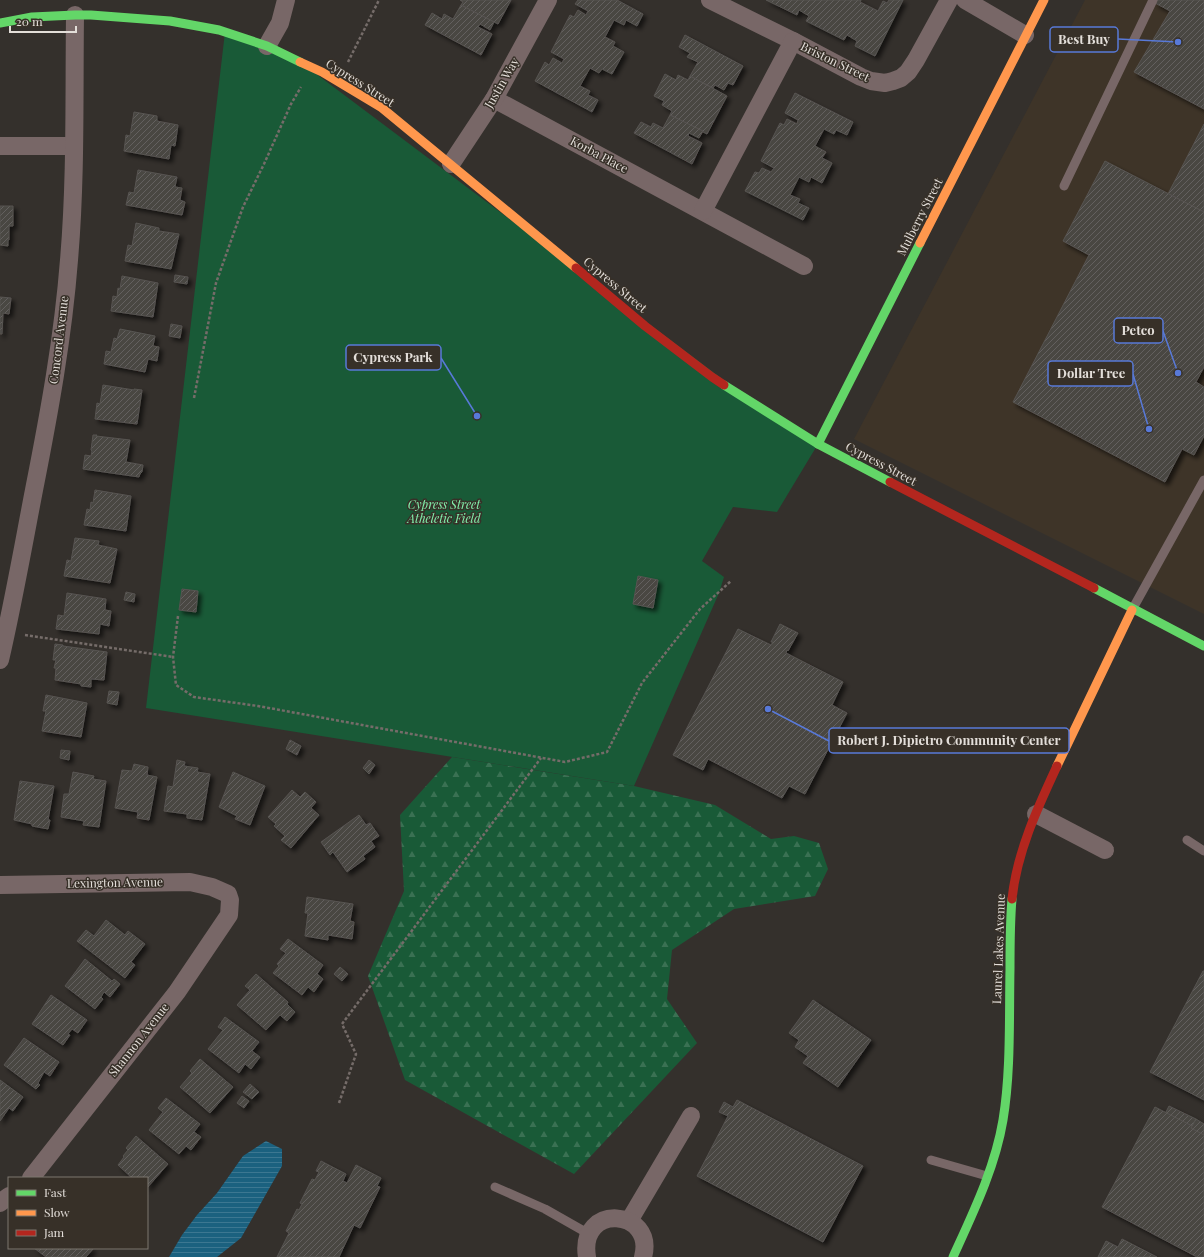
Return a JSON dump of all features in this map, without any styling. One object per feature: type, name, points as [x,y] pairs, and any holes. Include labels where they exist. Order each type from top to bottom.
[{"type":"street","points":[[267,46],[280,23],[286,0]]},
{"type":"street","name":"Justin Way","points":[[452,164],[494,99],[548,0]]},
{"type":"street","name":"Briston Street","points":[[710,0],[861,77],[878,82],[893,81],[901,78],[911,68],[949,0]]},
{"type":"street","points":[[965,0],[1025,35]]},
{"type":"street","name":"Mulberry Street","points":[[818,444],[1044,0]]},
{"type":"street","name":"Cypress Street","points":[[0,23],[75,11],[105,16],[170,21],[219,30],[267,46],[313,68],[382,108],[452,164],[651,331],[712,377],[818,444],[1132,610],[1204,646]]},
{"type":"street","name":"Concord Avenue","points":[[0,660],[6,632],[5,612],[46,426],[57,363],[69,262],[72,227],[74,146],[75,11]]},
{"type":"street","points":[[703,211],[793,41]]},
{"type":"street","name":"Korba Place","points":[[494,99],[804,266]]},
{"type":"street","points":[[0,146],[74,146]]},
{"type":"street","name":"Laurel Lakes Avenue","points":[[953,1257],[987,1176],[1000,1132],[1005,1103],[1009,1034],[1010,920],[1012,894],[1017,867],[1027,836],[1042,800],[1132,610]]},
{"type":"street","points":[[1036,814],[1105,850]]},
{"type":"street","name":"Lexington Avenue","points":[[0,885],[190,882],[212,887],[228,894]]},
{"type":"street","name":"Shannon Avenue","points":[[32,1177],[176,992],[229,915],[230,900],[228,894]]},
{"type":"street","points":[[629,1221],[691,1116]]},
{"type":"street","points":[[0,1203],[8,1197]]},
{"type":"street","points":[[587,1257],[586,1245],[589,1234],[596,1225],[606,1219],[617,1218],[629,1221],[638,1228],[644,1238],[645,1249],[643,1257]]},
{"type":"lane","points":[[1064,186],[1153,0]]},
{"type":"lane","points":[[1132,610],[1204,480]]},
{"type":"lane","points":[[1187,840],[1204,851]]},
{"type":"lane","points":[[931,1160],[987,1176]]},
{"type":"lane","points":[[495,1187],[545,1209],[589,1234]]},
{"type":"path","points":[[338,82],[379,0]]},
{"type":"path","points":[[194,398],[216,283],[243,207],[291,104],[313,68]]},
{"type":"path","points":[[178,616],[173,657],[176,685],[194,697],[258,706],[565,762],[608,752],[642,683],[700,609],[731,581]]},
{"type":"path","points":[[6,632],[173,657]]},
{"type":"path","points":[[339,1103],[356,1054],[342,1024],[541,758]]},
{"type":"shaded area","points":[[1085,0],[1204,0],[1204,614],[854,439]]},
{"type":"green space","name":"Cypress Street Atheletic Field","points":[[225,32],[295,58],[761,408],[818,444],[777,512],[733,507],[702,561],[724,577],[719,593],[634,786],[146,708]]},
{"type":"green space","points":[[452,757],[634,786],[715,805],[771,839],[794,836],[819,843],[828,869],[815,896],[734,909],[672,950],[667,999],[697,1043],[574,1174],[405,1080],[368,976],[404,891],[400,815]]},
{"type":"water","points":[[266,1141],[282,1149],[282,1166],[241,1238],[217,1257],[169,1257],[182,1235],[197,1215],[217,1193],[243,1156]]},
{"type":"building","points":[[460,0],[511,0],[498,24],[461,5],[463,2]]},
{"type":"building","points":[[578,0],[617,0],[643,14],[637,26],[626,20],[624,25],[614,20],[605,37],[615,42],[613,46],[624,52],[612,74],[602,69],[599,73],[590,68],[580,86],[590,91],[588,95],[598,100],[592,112],[535,81],[545,62],[549,65],[553,58],[562,63],[564,59],[551,52],[570,15],[574,17],[578,10],[586,15],[588,11],[575,4]]},
{"type":"building","points":[[766,0],[861,0],[860,2],[878,11],[883,1],[887,3],[889,0],[903,0],[875,56],[855,46],[857,41],[847,35],[844,40],[806,21],[809,16],[799,10],[797,15]]},
{"type":"building","points":[[1157,0],[1204,0],[1204,109],[1134,72],[1170,11],[1155,3]]},
{"type":"building","points":[[461,5],[494,22],[490,30],[480,24],[478,27],[492,34],[481,55],[425,25],[432,13],[442,19],[444,14],[453,19]]},
{"type":"building","points":[[685,35],[743,66],[733,85],[728,83],[724,90],[715,85],[713,88],[690,76],[698,62],[687,57],[690,53],[679,47]]},
{"type":"building","points":[[665,74],[676,80],[678,75],[688,80],[690,76],[727,96],[707,134],[670,115],[672,111],[662,105],[664,101],[654,96]]},
{"type":"building","points":[[795,93],[853,122],[847,135],[836,130],[834,134],[824,129],[815,146],[826,152],[822,158],[832,163],[822,183],[811,177],[809,182],[799,177],[790,195],[800,199],[798,203],[809,208],[803,220],[745,191],[755,172],[759,173],[762,168],[771,172],[774,168],[761,161],[780,123],[784,125],[787,119],[797,124],[798,120],[785,113]]},
{"type":"building","points":[[134,112],[157,116],[157,121],[178,125],[175,146],[171,145],[169,159],[124,151],[126,135],[130,136]]},
{"type":"building","points":[[670,115],[703,131],[699,138],[689,133],[688,136],[702,143],[692,164],[634,133],[641,122],[651,127],[653,123],[663,128]]},
{"type":"building","points":[[1204,124],[1204,212],[1168,194]]},
{"type":"building","points":[[1105,161],[1204,212],[1204,367],[1196,382],[1204,387],[1204,436],[1194,455],[1182,449],[1165,482],[1013,402],[1089,255],[1063,241]]},
{"type":"building","points":[[138,170],[177,177],[175,187],[182,188],[180,200],[185,202],[182,215],[126,205],[129,192],[134,193]]},
{"type":"building","points":[[0,206],[13,206],[13,226],[9,226],[8,246],[0,245]]},
{"type":"building","points":[[136,223],[159,228],[159,231],[179,234],[171,269],[125,261],[128,245],[132,246]]},
{"type":"building","points":[[175,275],[188,277],[187,284],[174,282]]},
{"type":"building","points":[[122,276],[158,283],[153,317],[111,311],[113,296],[117,297]]},
{"type":"building","points":[[0,297],[11,298],[9,314],[3,313],[2,334],[0,334]]},
{"type":"building","points":[[171,324],[182,326],[180,338],[169,336]]},
{"type":"building","points":[[120,329],[155,336],[153,346],[159,347],[157,361],[148,359],[145,372],[104,364],[106,351],[111,352],[114,338],[117,339]]},
{"type":"building","points":[[103,385],[142,390],[137,424],[95,419],[97,403],[100,404]]},
{"type":"building","points":[[93,435],[130,440],[126,462],[143,465],[142,472],[139,477],[83,469],[85,455],[91,456]]},
{"type":"building","points":[[95,490],[131,496],[126,531],[84,525],[87,509],[90,510],[91,502],[93,503]]},
{"type":"building","points":[[75,538],[99,541],[98,545],[117,549],[110,583],[64,576],[67,560],[71,561]]},
{"type":"building","points":[[638,576],[658,580],[653,608],[633,604]]},
{"type":"building","points":[[182,589],[198,591],[196,612],[179,610]]},
{"type":"building","points":[[126,592],[135,594],[134,602],[124,600]]},
{"type":"building","points":[[67,593],[106,599],[105,610],[111,611],[109,626],[100,624],[99,634],[56,629],[58,615],[64,616]]},
{"type":"building","points":[[780,624],[798,633],[786,653],[843,682],[832,705],[847,713],[805,794],[789,786],[782,798],[708,759],[703,770],[673,755],[738,629],[771,645]]},
{"type":"building","points":[[55,644],[107,652],[104,680],[91,679],[91,687],[55,680],[56,668],[54,668],[56,660],[53,660]]},
{"type":"building","points":[[109,691],[119,692],[117,705],[107,703]]},
{"type":"building","points":[[46,695],[87,703],[81,737],[42,731],[46,711],[43,711]]},
{"type":"building","points":[[290,740],[301,746],[297,755],[286,749]]},
{"type":"building","points":[[61,750],[70,751],[69,760],[60,758]]},
{"type":"building","points":[[177,760],[185,762],[184,766],[198,768],[197,772],[210,774],[202,820],[187,818],[187,814],[164,811],[168,786],[173,787]]},
{"type":"building","points":[[369,760],[375,765],[369,774],[363,768]]},
{"type":"building","points":[[134,764],[148,767],[147,775],[157,777],[149,820],[137,818],[138,812],[115,808],[122,770],[132,771]]},
{"type":"building","points":[[73,772],[94,776],[93,779],[106,781],[99,827],[83,825],[84,821],[61,817],[64,794],[69,794]]},
{"type":"building","points":[[233,772],[265,786],[250,825],[235,819],[237,816],[219,807]]},
{"type":"building","points":[[20,781],[54,786],[48,820],[50,820],[48,829],[14,820]]},
{"type":"building","points":[[292,790],[300,797],[305,792],[316,802],[311,808],[319,815],[291,848],[281,840],[285,836],[274,826],[276,824],[268,817]]},
{"type":"building","points":[[359,815],[366,825],[370,823],[379,836],[371,841],[375,847],[363,856],[365,859],[347,872],[333,852],[330,855],[321,842]]},
{"type":"building","points":[[307,897],[353,904],[350,921],[354,922],[352,939],[328,935],[328,940],[305,936],[308,913],[305,913]]},
{"type":"building","points":[[106,920],[125,935],[128,931],[145,944],[131,962],[135,965],[125,978],[77,941],[86,930],[94,936]]},
{"type":"building","points":[[288,939],[323,965],[317,974],[323,979],[314,992],[308,987],[302,995],[273,973],[279,966],[277,964],[286,953],[280,949]]},
{"type":"building","points":[[85,959],[112,981],[114,979],[120,984],[110,997],[104,992],[101,997],[103,999],[95,1009],[65,986]]},
{"type":"building","points":[[340,967],[348,974],[342,981],[334,974]]},
{"type":"building","points":[[1204,971],[1204,1100],[1150,1072]]},
{"type":"building","points":[[256,974],[288,1002],[287,1004],[295,1012],[287,1021],[280,1015],[266,1030],[237,1005],[250,990],[245,986]]},
{"type":"building","points":[[51,995],[87,1020],[78,1033],[72,1029],[63,1045],[32,1024]]},
{"type":"building","points":[[813,1000],[871,1040],[838,1087],[803,1063],[808,1056],[795,1047],[799,1040],[789,1033]]},
{"type":"building","points":[[225,1017],[259,1042],[252,1051],[260,1057],[251,1069],[245,1064],[239,1073],[208,1049],[223,1030],[218,1027]]},
{"type":"building","points":[[24,1038],[59,1062],[50,1076],[44,1072],[38,1083],[40,1085],[36,1089],[4,1065]]},
{"type":"building","points":[[200,1059],[233,1087],[210,1113],[180,1087],[192,1073],[190,1071]]},
{"type":"building","points":[[0,1080],[23,1097],[13,1111],[9,1108],[0,1121]]},
{"type":"building","points":[[250,1084],[259,1092],[252,1099],[243,1092]]},
{"type":"building","points":[[242,1096],[249,1101],[244,1108],[237,1103]]},
{"type":"building","points":[[166,1098],[200,1124],[194,1132],[201,1137],[191,1150],[186,1146],[179,1154],[149,1130],[163,1112],[158,1108]]},
{"type":"building","points":[[737,1100],[863,1166],[823,1242],[697,1176],[728,1116],[719,1112],[724,1102],[733,1107]]},
{"type":"building","points":[[1169,1106],[1196,1119],[1191,1128],[1165,1114]]},
{"type":"building","points":[[1155,1107],[1204,1132],[1204,1257],[1197,1257],[1102,1207]]},
{"type":"building","points":[[1196,1119],[1204,1124],[1204,1135],[1191,1128]]},
{"type":"building","points":[[136,1136],[168,1164],[148,1187],[148,1177],[131,1177],[118,1165],[128,1150],[126,1148]]},
{"type":"building","points":[[321,1161],[346,1174],[343,1181],[347,1183],[356,1165],[381,1178],[377,1186],[380,1187],[360,1228],[354,1225],[339,1257],[277,1257],[289,1233],[286,1231],[297,1209],[299,1210],[302,1204],[300,1203],[312,1179],[315,1180],[319,1172],[316,1171]]},
{"type":"building","points":[[1122,1239],[1157,1257],[1098,1257],[1106,1241],[1118,1247]]},
{"type":"building","points":[[35,1249],[93,1249],[86,1257],[46,1257]]},
{"type":"traffic: fast","points":[[0,23],[32,17],[75,15],[170,21],[219,30],[267,46],[300,62]]},
{"type":"traffic: fast","points":[[818,444],[920,243]]},
{"type":"traffic: fast","points":[[724,385],[818,444],[890,482]]},
{"type":"traffic: fast","points":[[1094,588],[1204,646]]},
{"type":"traffic: fast","points":[[953,1257],[976,1207],[989,1173],[995,1155],[1003,1120],[1006,1101],[1008,1064],[1012,899]]},
{"type":"traffic: slow","points":[[920,243],[1044,0]]},
{"type":"traffic: slow","points":[[300,62],[322,72],[382,108],[576,268]]},
{"type":"traffic: slow","points":[[1057,766],[1132,610]]},
{"type":"traffic: jam","points":[[576,268],[645,326],[724,385]]},
{"type":"traffic: jam","points":[[890,482],[1094,588]]},
{"type":"traffic: jam","points":[[1012,899],[1018,864],[1023,848],[1035,815],[1057,766]]},
{"type":"place","name":"Best Buy","points":[[1178,42]]},
{"type":"place","name":"Petco","points":[[1178,373]]},
{"type":"place","name":"Cypress Park","points":[[477,416]]},
{"type":"place","name":"Dollar Tree","points":[[1149,429]]},
{"type":"place","name":"Robert J. Dipietro Community Center","points":[[768,709]]}]
